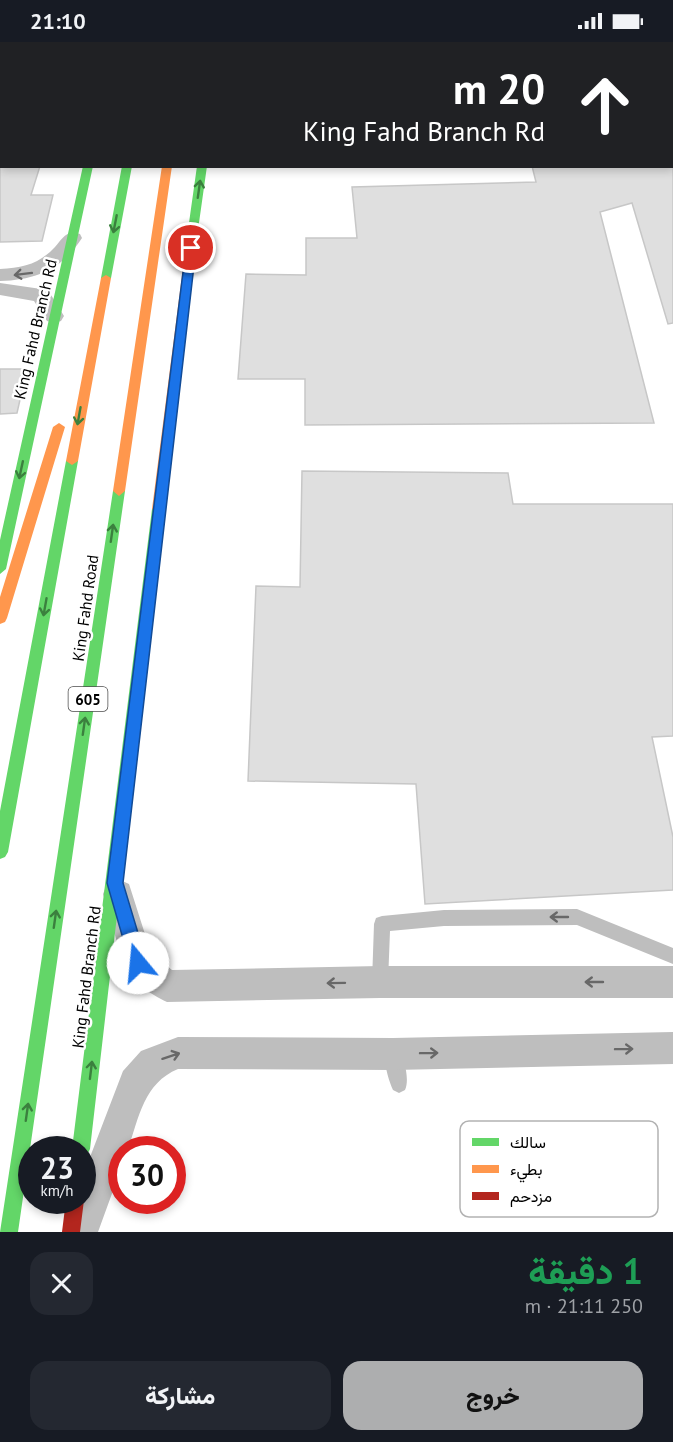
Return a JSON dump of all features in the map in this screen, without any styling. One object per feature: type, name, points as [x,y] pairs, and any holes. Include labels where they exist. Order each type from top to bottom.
[{"type":"main road","name":"King Fahd Branch Rd","points":[[0,569],[87,168]]},
{"type":"main road","points":[[0,852],[126,168]]},
{"type":"main road","name":"King Fahd Road","points":[[9,1232],[167,168]]},
{"type":"main road","name":"King Fahd Branch Rd","points":[[83,1136],[115,883],[182,310],[202,168]]},
{"type":"main road","points":[[72,385],[103,285]]},
{"type":"main road","points":[[0,618],[62,418]]},
{"type":"main road","points":[[71,1232],[73,1214]]},
{"type":"street","points":[[0,275],[31,273],[44,269],[54,262],[72,238]]},
{"type":"street","points":[[0,289],[41,295],[54,316]]},
{"type":"street","points":[[115,883],[138,963],[167,986],[380,982],[673,982]]},
{"type":"street","points":[[80,1232],[135,1083],[153,1063],[178,1053],[396,1069],[673,1048]]},
{"type":"lane","points":[[380,982],[382,924],[444,918],[577,917],[673,957]]},
{"type":"building","points":[[0,168],[39,168],[31,195],[53,195],[42,241],[0,242]]},
{"type":"building","points":[[532,168],[673,168],[673,323],[668,324],[632,203],[600,212],[654,423],[305,425],[305,379],[238,379],[246,274],[306,275],[306,238],[357,238],[352,187],[536,182]]},
{"type":"building","points":[[0,369],[27,369],[17,413],[0,414]]},
{"type":"building","points":[[302,471],[508,473],[513,504],[673,504],[673,736],[652,737],[673,837],[673,890],[425,904],[416,784],[248,781],[256,586],[300,587]]},
{"type":"traffic: fast","points":[[0,569],[88,168]]},
{"type":"traffic: fast","points":[[106,278],[127,168]]},
{"type":"traffic: fast","points":[[191,244],[202,168]]},
{"type":"traffic: fast","points":[[0,852],[72,461]]},
{"type":"traffic: fast","points":[[9,1232],[119,491]]},
{"type":"traffic: fast","points":[[83,1136],[158,509]]},
{"type":"traffic: slow","points":[[119,491],[167,168]]},
{"type":"traffic: slow","points":[[158,509],[191,244]]},
{"type":"traffic: slow","points":[[72,461],[106,278]]},
{"type":"traffic: slow","points":[[0,618],[59,427]]},
{"type":"traffic: jam","points":[[71,1232],[73,1214]]},
{"type":"route","points":[[138,963],[115,883],[191,248]]}]
